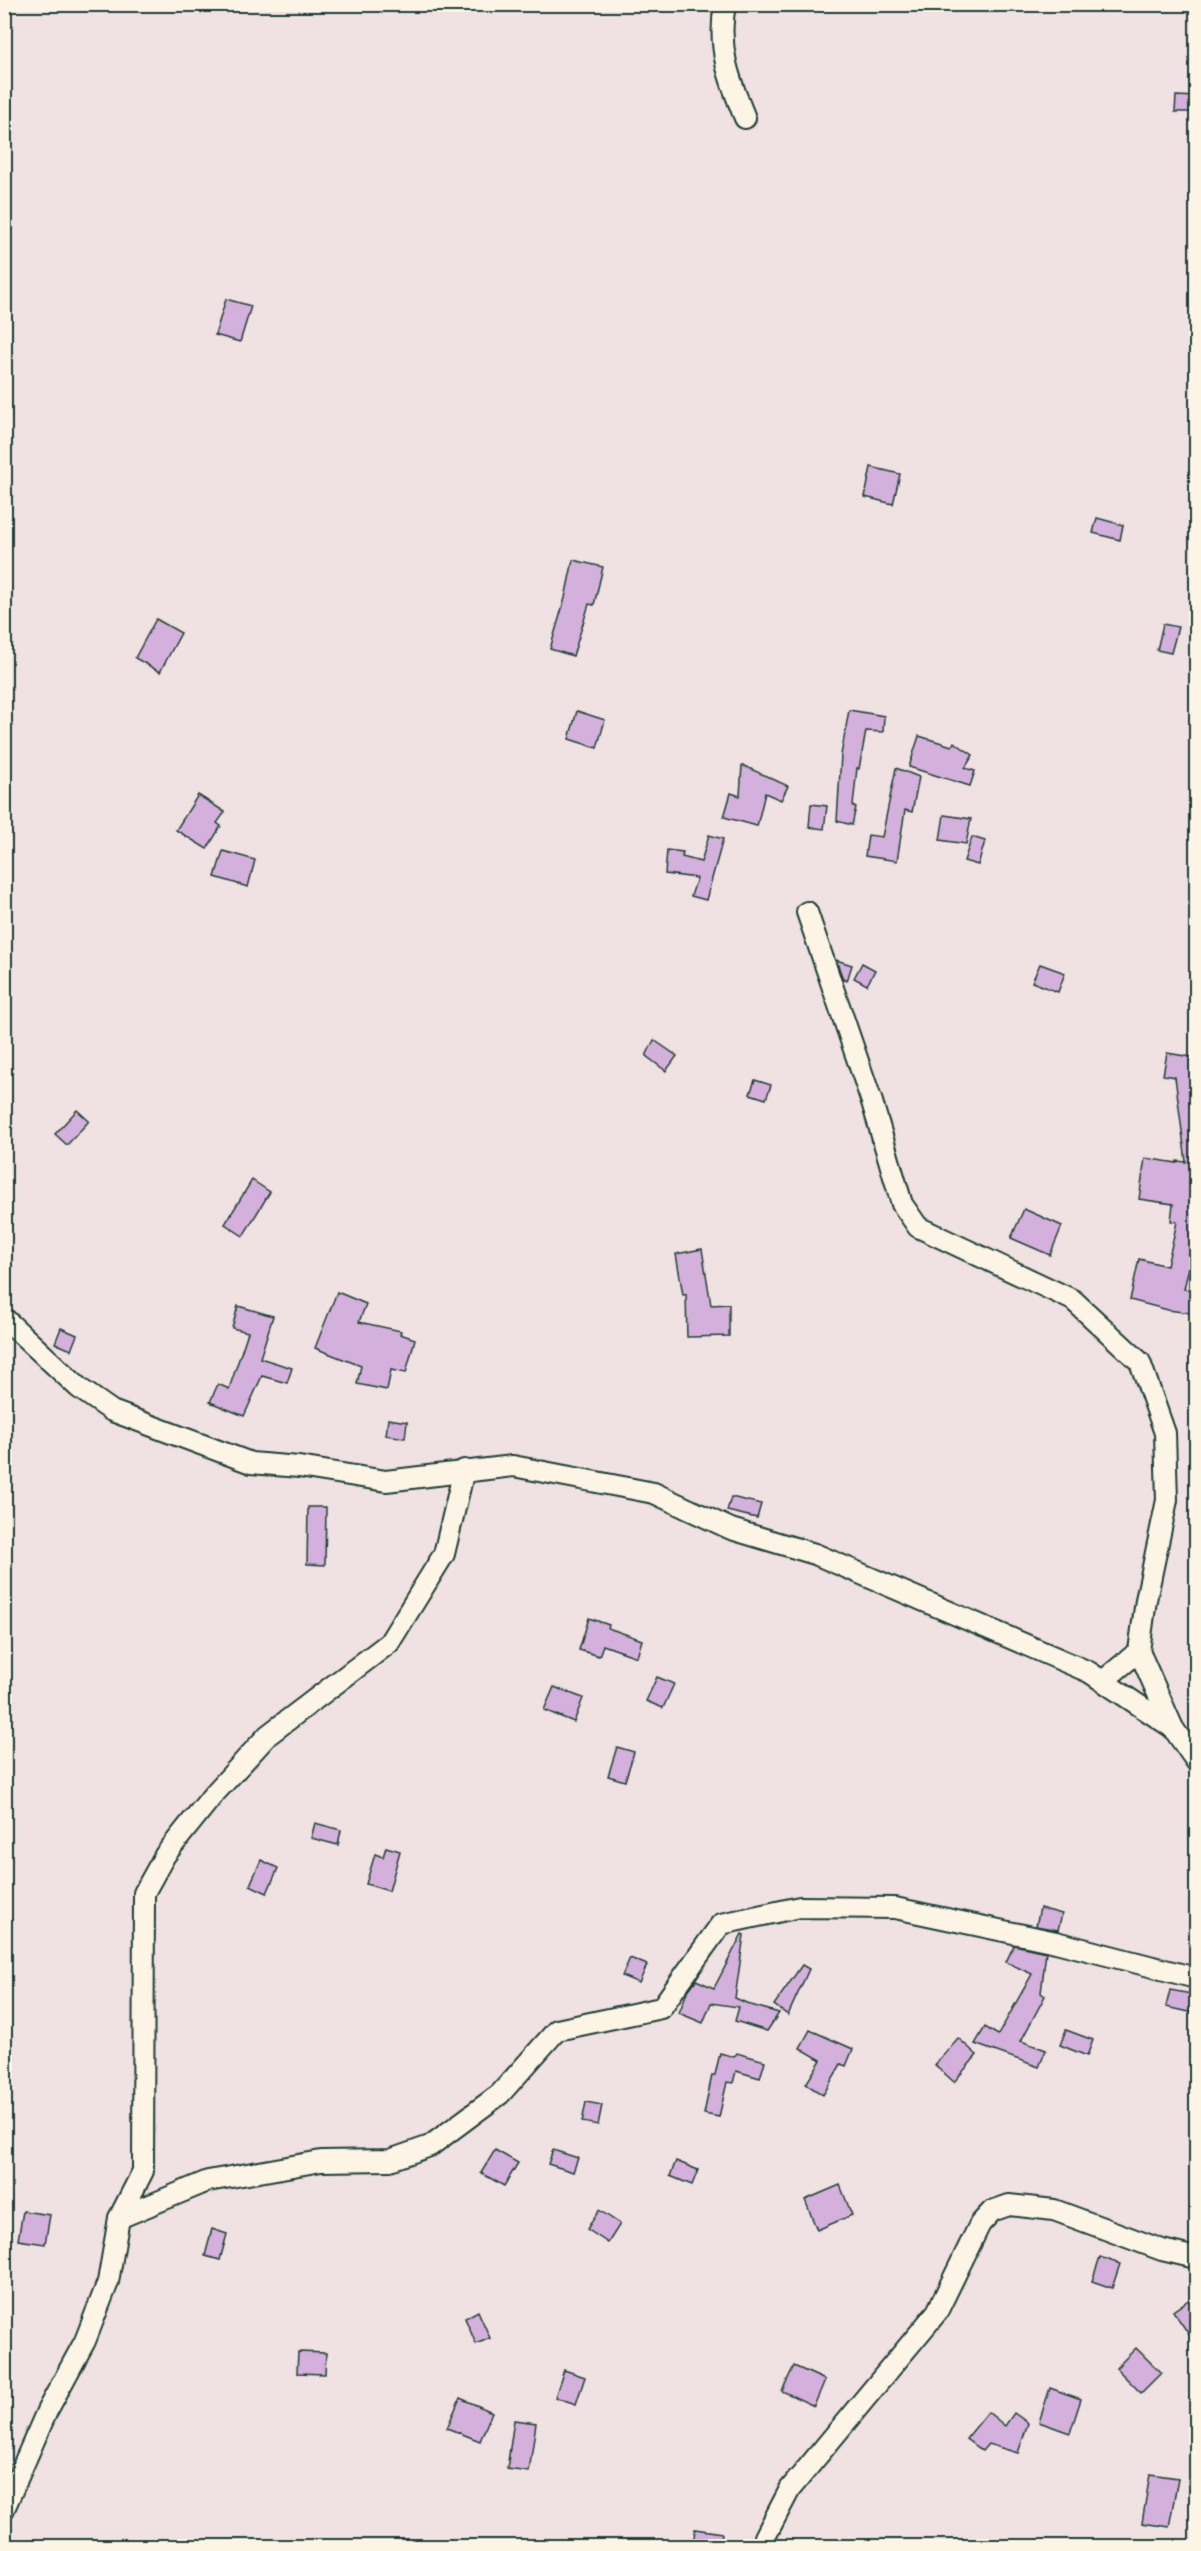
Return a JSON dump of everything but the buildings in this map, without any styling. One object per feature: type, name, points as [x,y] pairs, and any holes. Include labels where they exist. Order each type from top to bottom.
[{"type":"street","points":[[725,4],[721,28],[728,76],[746,118]]},
{"type":"street","points":[[807,912],[872,1102],[902,1204],[918,1227],[1073,1300],[1140,1362],[1165,1433],[1167,1500],[1146,1600],[1140,1651],[1173,1728],[1197,1761]]},
{"type":"street","points":[[4,1318],[79,1388],[112,1412],[251,1463],[299,1467],[386,1480],[513,1466],[654,1493],[731,1529],[815,1554],[881,1581],[1089,1672],[1173,1728]]},
{"type":"street","points":[[4,2509],[47,2411],[85,2341],[108,2282],[119,2218],[143,2171],[144,1893],[165,1855],[213,1795],[267,1735],[389,1643],[444,1554],[464,1470]]},
{"type":"street","points":[[1103,1681],[1140,1651]]},
{"type":"street","points":[[119,2218],[208,2181],[321,2161],[390,2160],[430,2146],[500,2094],[557,2030],[661,2008],[721,1924],[800,1907],[895,1908],[1056,1942],[1197,1978]]},
{"type":"street","points":[[766,2547],[765,2537],[790,2489],[937,2312],[980,2224],[992,2211],[1009,2205],[1054,2210],[1162,2250],[1197,2258]]}]
